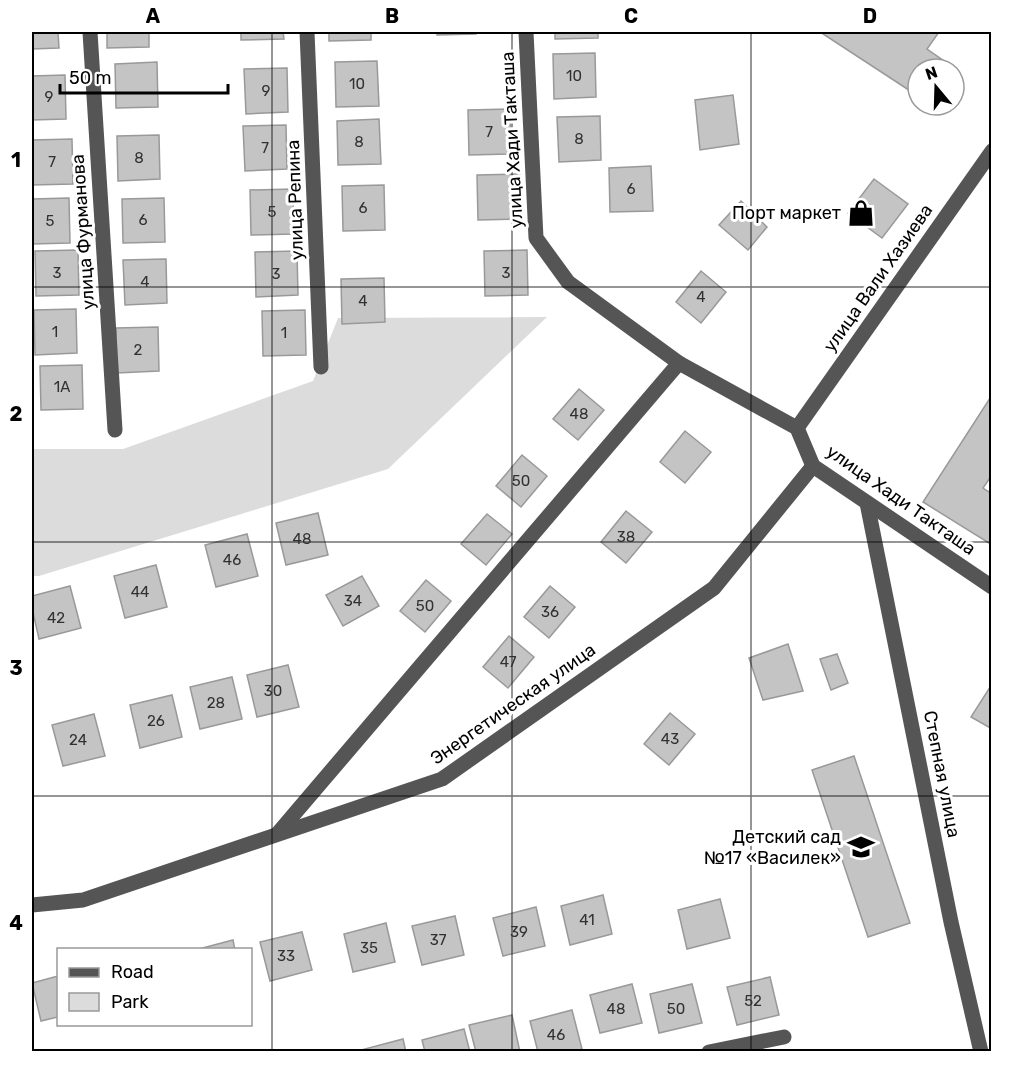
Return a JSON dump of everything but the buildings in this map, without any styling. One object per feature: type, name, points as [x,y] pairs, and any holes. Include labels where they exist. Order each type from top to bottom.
[{"type":"street","name":"улица Фурманова","points":[[90,32],[115,430]]},
{"type":"street","name":"улица Репина","points":[[307,32],[321,367]]},
{"type":"street","name":"улица Хади Такташа","points":[[526,32],[536,238],[568,282],[679,363],[797,428],[813,466],[992,587]]},
{"type":"street","name":"улица Вали Хазиева","points":[[797,428],[992,151]]},
{"type":"street","points":[[277,834],[679,363]]},
{"type":"street","name":"Энергетическая улица","points":[[32,905],[83,900],[442,779],[714,588],[813,466]]},
{"type":"street","name":"Степная улица","points":[[867,503],[951,922],[981,1052]]},
{"type":"street","points":[[712,1051],[784,1037]]},
{"type":"green space","points":[[547,317],[388,469],[39,576],[32,576],[32,449],[123,449],[313,381],[338,318]]},
{"type":"place","name":"Порт маркет","points":[[861,213]]},
{"type":"place","name":"Детский сад №17 «Василек»","points":[[861,847]]}]
